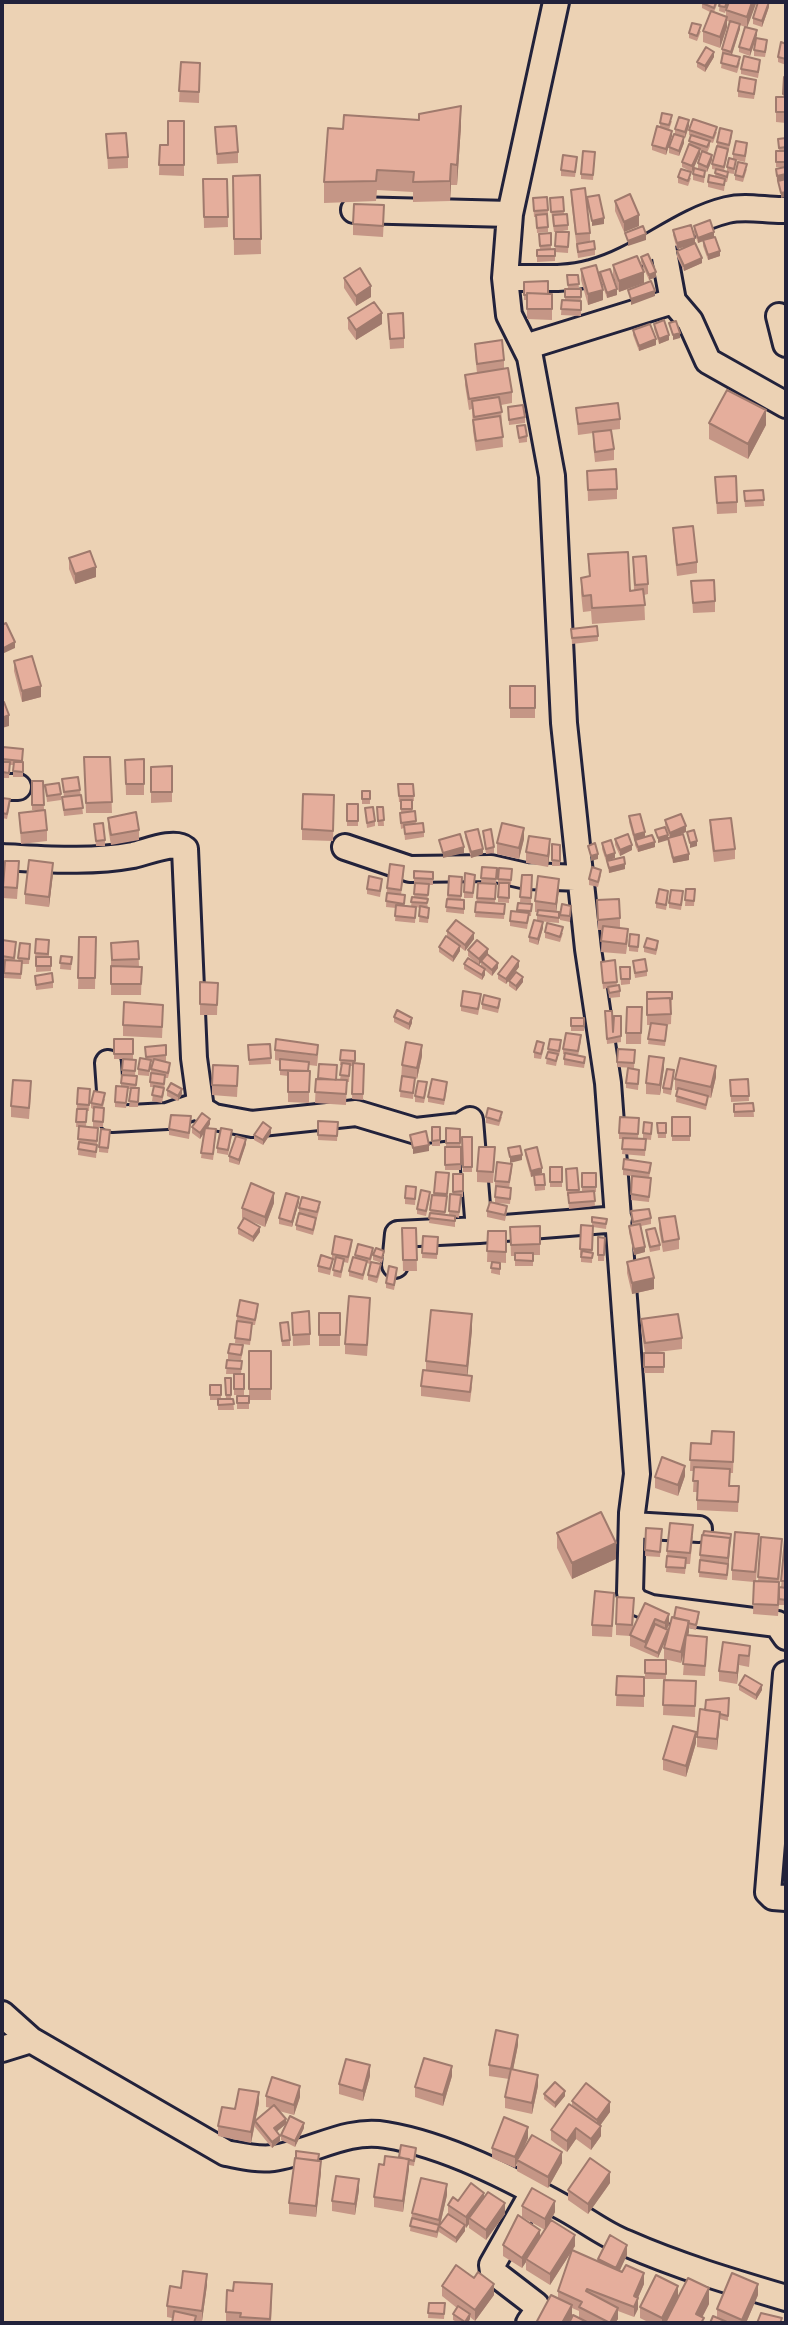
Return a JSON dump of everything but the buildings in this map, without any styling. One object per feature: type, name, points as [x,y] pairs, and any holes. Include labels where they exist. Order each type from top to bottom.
[{"type":"street","points":[[556,2],[510,214],[505,278],[509,315],[530,357],[552,476],[564,723],[591,974],[606,1055],[637,1474],[628,1572],[630,1593],[636,1602],[667,1611],[777,1624],[786,1637]]},
{"type":"street","points":[[505,278],[557,278],[592,273],[662,241],[708,215],[731,209],[786,210]]},
{"type":"street","points":[[354,210],[510,214]]},
{"type":"street","points":[[662,241],[673,301],[690,321],[708,361],[786,405]]},
{"type":"street","points":[[525,347],[673,301]]},
{"type":"street","points":[[779,316],[786,344]]},
{"type":"street","points":[[2,857],[98,859],[175,846],[185,849],[199,1105],[214,1118],[252,1124],[356,1112],[405,1129],[427,1131],[460,1126],[470,1120],[479,1230]]},
{"type":"street","points":[[345,847],[410,869],[491,868],[526,876],[582,878]]},
{"type":"street","points":[[108,1063],[112,1119],[167,1116],[199,1105]]},
{"type":"street","points":[[395,1265],[398,1234],[619,1219]]},
{"type":"street","points":[[632,1525],[699,1529]]},
{"type":"street","points":[[786,1674],[768,1892],[773,1897],[786,1899]]},
{"type":"street","points":[[2,2014],[31,2040],[226,2152],[255,2159],[273,2158],[342,2137],[365,2133],[387,2135],[450,2154],[534,2191],[624,2243],[707,2274],[786,2298]]},
{"type":"street","points":[[2,2049],[31,2040]]},
{"type":"street","points":[[529,2323],[538,2310],[536,2305],[493,2272],[492,2265],[534,2191]]}]
